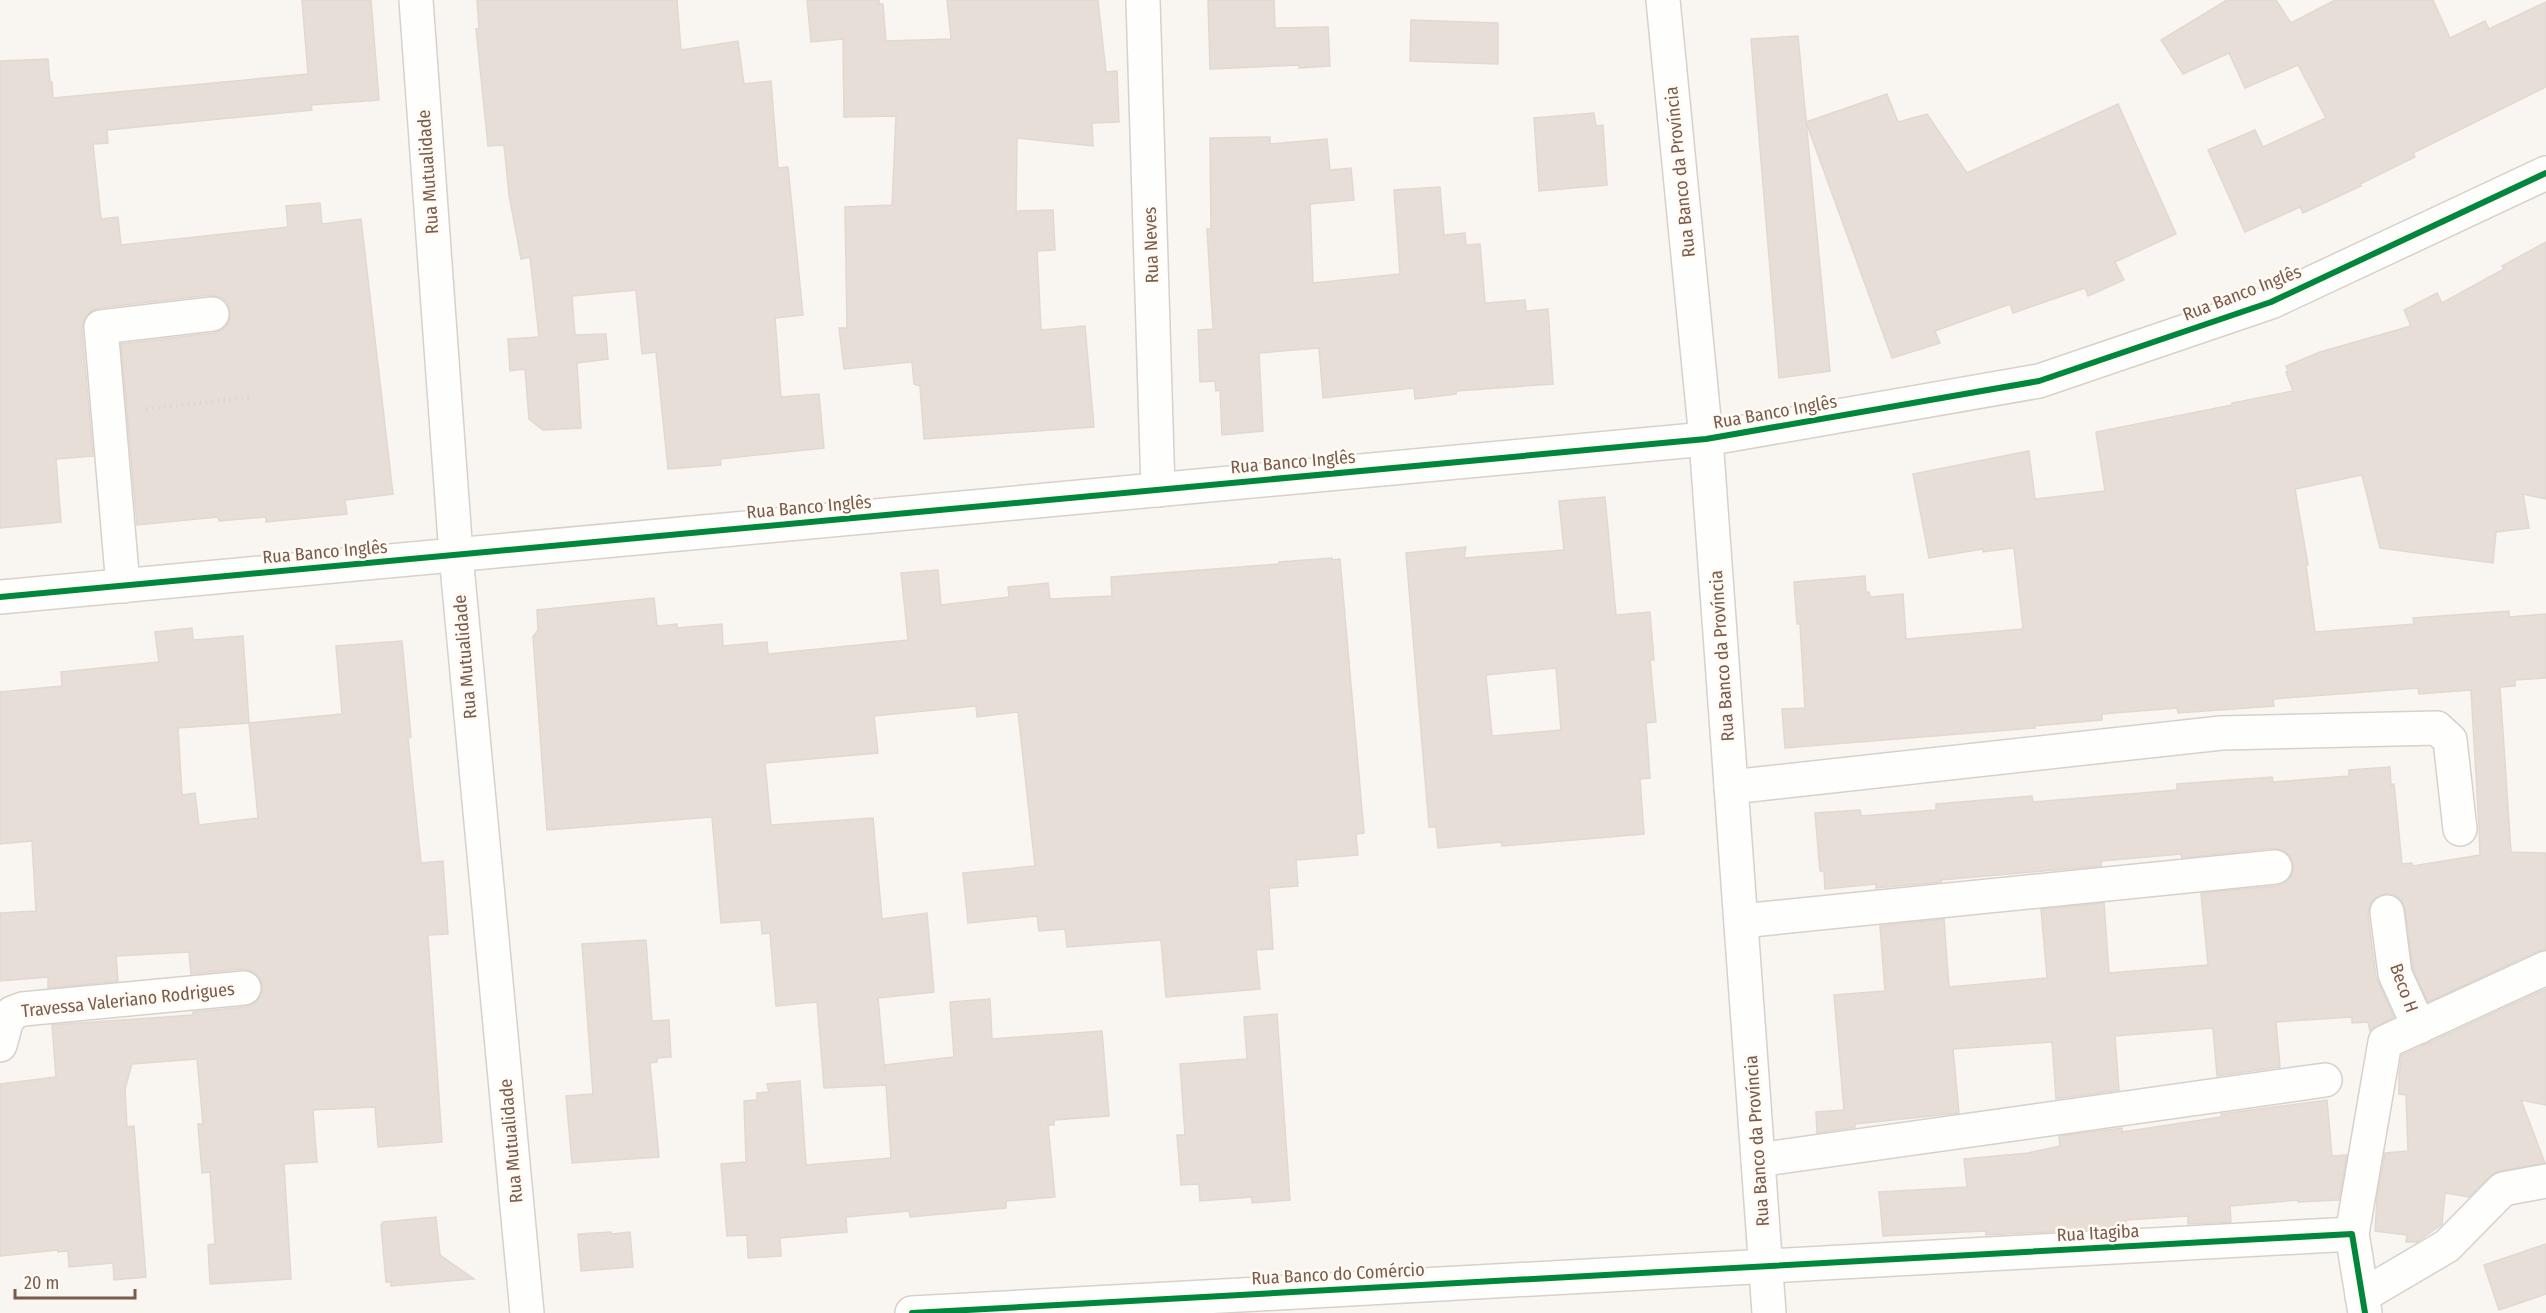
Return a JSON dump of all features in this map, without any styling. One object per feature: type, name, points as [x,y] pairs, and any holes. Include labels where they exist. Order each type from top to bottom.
[{"type":"street","name":"Rua Mutualidade","points":[[416,0],[456,555],[527,1313]]},
{"type":"street","name":"Rua Neves","points":[[1143,0],[1158,490]]},
{"type":"street","name":"Rua Banco da Província","points":[[1663,0],[1706,440],[1769,1313]]},
{"type":"street","name":"Rua Banco Inglês","points":[[0,597],[1706,440],[2039,381],[2271,302],[2546,173]]},
{"type":"street","points":[[123,586],[101,327],[213,314]]},
{"type":"street","points":[[1731,787],[2222,733],[2437,728],[2450,740],[2460,830]]},
{"type":"street","points":[[1741,921],[2275,867]]},
{"type":"street","name":"Beco H","points":[[2387,912],[2395,974],[2419,1027]]},
{"type":"street","points":[[2546,968],[2385,1042],[2352,1234],[2364,1305],[2447,1246],[2503,1190],[2546,1181]]},
{"type":"street","name":"Travessa Valeriano Rodrigues","points":[[0,1045],[6,1023],[12,1013],[22,1009],[244,988]]},
{"type":"street","points":[[1758,1160],[2325,1080]]},
{"type":"street","name":"Rua Itagiba","points":[[1766,1266],[2352,1234]]},
{"type":"street","name":"Rua Banco do Comércio","points":[[912,1313],[1766,1266]]},
{"type":"path","points":[[107,414],[253,396]]},
{"type":"building","points":[[302,0],[371,0],[379,100],[311,105],[312,110],[107,130],[108,143],[93,144],[101,219],[118,217],[121,245],[288,227],[286,206],[320,203],[322,224],[361,219],[393,494],[345,500],[347,514],[266,522],[266,517],[219,521],[218,517],[137,525],[121,344],[214,333],[223,329],[229,322],[230,311],[227,302],[220,297],[210,295],[99,308],[90,312],[84,320],[82,329],[93,456],[56,459],[61,522],[0,528],[0,61],[48,59],[53,98],[308,74]]},
{"type":"building","points":[[477,0],[677,0],[681,50],[738,41],[744,84],[771,81],[778,168],[788,167],[803,315],[775,318],[781,397],[819,394],[824,448],[720,459],[721,465],[668,469],[656,352],[642,354],[636,290],[572,296],[575,335],[606,334],[608,359],[577,363],[581,428],[543,430],[529,419],[525,369],[510,371],[508,339],[539,337],[530,257],[521,259],[509,195],[504,145],[488,146],[476,29],[479,28]]},
{"type":"building","points":[[807,0],[879,0],[879,4],[883,4],[886,41],[951,39],[947,0],[1098,0],[1106,72],[1117,71],[1119,122],[1092,123],[1093,146],[1017,138],[1016,211],[1053,210],[1055,250],[1037,251],[1041,330],[1085,326],[1094,427],[924,439],[920,386],[914,384],[912,362],[844,369],[839,328],[847,328],[845,207],[892,205],[896,116],[844,117],[843,39],[811,42]]},
{"type":"building","points":[[1208,0],[1274,0],[1275,28],[1328,27],[1330,66],[1210,69]]},
{"type":"building","points":[[2227,0],[2276,0],[2291,23],[2335,0],[2433,0],[2450,38],[2485,21],[2489,29],[2546,2],[2546,87],[2413,153],[2415,157],[2360,184],[2361,186],[2303,213],[2300,207],[2245,232],[2208,150],[2255,130],[2263,147],[2326,118],[2298,65],[2245,88],[2229,53],[2183,74],[2161,40]]},
{"type":"building","points":[[1411,20],[1498,23],[1498,64],[1410,61]]},
{"type":"building","points":[[1798,36],[1830,371],[1779,378],[1751,39]]},
{"type":"building","points":[[1887,94],[1898,122],[1927,114],[1967,173],[2118,104],[2176,234],[2115,262],[2124,280],[2088,296],[2085,288],[2013,313],[2010,304],[1935,331],[1940,343],[1892,358],[1806,122]]},
{"type":"building","points":[[1594,113],[1596,126],[1603,125],[1607,185],[1539,191],[1534,118]]},
{"type":"building","points":[[1270,137],[1270,144],[1327,139],[1330,170],[1351,168],[1354,200],[1310,204],[1313,283],[1400,274],[1394,190],[1440,187],[1444,235],[1465,233],[1466,245],[1480,244],[1485,303],[1525,300],[1526,311],[1548,309],[1553,384],[1456,391],[1456,394],[1415,399],[1414,388],[1323,398],[1319,348],[1259,353],[1263,431],[1222,435],[1220,390],[1216,391],[1215,381],[1200,382],[1198,330],[1213,329],[1207,229],[1211,229],[1210,138]]},
{"type":"building","points":[[2546,242],[2546,499],[2523,494],[2529,528],[2496,532],[2493,563],[2380,548],[2362,475],[2295,489],[2308,565],[2306,565],[2315,632],[2414,624],[2413,618],[2509,611],[2509,617],[2546,614],[2546,678],[2515,680],[2515,686],[2500,687],[2511,852],[2546,853],[2546,950],[2538,951],[2428,1002],[2413,969],[2405,909],[2401,900],[2395,895],[2384,894],[2375,898],[2370,904],[2368,914],[2376,977],[2394,1017],[2370,1031],[2368,1022],[2352,1023],[2352,1017],[2276,1022],[2280,1067],[2217,1076],[2213,1028],[2115,1036],[2119,1090],[2056,1099],[2052,1042],[1953,1049],[1959,1113],[1855,1124],[1855,1127],[1817,1133],[1816,1112],[1844,1110],[1834,995],[1885,991],[1880,926],[1944,919],[1949,987],[2047,978],[2041,909],[2104,903],[2109,973],[2208,965],[2201,893],[2277,886],[2292,875],[2294,866],[2290,856],[2282,850],[2273,848],[2182,858],[2181,854],[2101,861],[2101,866],[1876,888],[1876,884],[1825,889],[1824,871],[1820,871],[1815,813],[1860,810],[1861,816],[1936,810],[1936,804],[2032,796],[2033,802],[2177,790],[2177,784],[2272,777],[2273,782],[2349,776],[2349,770],[2390,767],[2391,785],[2394,784],[2402,864],[2412,863],[2413,866],[2480,855],[2479,827],[2471,690],[2419,694],[2418,688],[2273,699],[2274,706],[2178,713],[2177,708],[2102,714],[2102,720],[2034,726],[2035,728],[1785,748],[1782,709],[1805,708],[1800,624],[1797,624],[1794,582],[1865,576],[1866,592],[1869,592],[1870,597],[1903,594],[1906,639],[2023,629],[2014,548],[1983,552],[1983,549],[1929,558],[1913,474],[2029,451],[2035,499],[2105,491],[2096,432],[2293,391],[2286,366],[2320,352],[2411,326],[2404,310],[2437,293],[2442,303],[2504,269],[2502,266]]},
{"type":"building","points":[[1605,497],[1616,615],[1650,612],[1654,660],[1650,660],[1656,722],[1646,723],[1650,778],[1640,779],[1644,834],[1502,846],[1501,842],[1438,848],[1436,827],[1429,827],[1406,553],[1466,547],[1464,558],[1564,550],[1559,501]],"holes":[[[1556,668],[1561,730],[1492,736],[1486,675]]]},
{"type":"building","points":[[1340,559],[1364,833],[1356,834],[1358,855],[1296,860],[1298,886],[1269,888],[1273,949],[1256,950],[1260,989],[1166,997],[1161,940],[1067,947],[1065,929],[1039,931],[1037,916],[968,923],[963,873],[1035,866],[1018,712],[977,717],[976,706],[874,716],[878,753],[765,763],[771,825],[873,818],[882,919],[927,913],[934,992],[878,998],[884,1065],[954,1057],[950,1002],[990,999],[992,1039],[1102,1031],[1109,1116],[1054,1120],[1054,1125],[1048,1125],[1055,1197],[1006,1201],[1006,1208],[910,1217],[909,1211],[846,1217],[847,1232],[780,1238],[781,1256],[748,1258],[747,1235],[727,1236],[721,1164],[746,1162],[744,1101],[757,1100],[757,1093],[769,1092],[767,1084],[800,1081],[806,1165],[891,1158],[886,1085],[824,1088],[817,1002],[776,1006],[770,933],[762,934],[761,920],[721,923],[712,817],[547,830],[533,637],[538,630],[537,610],[654,598],[657,626],[677,624],[677,628],[722,624],[723,646],[767,642],[768,654],[908,640],[901,573],[938,570],[941,605],[1009,597],[1008,587],[1048,583],[1050,599],[1112,596],[1111,577]]},
{"type":"building","points":[[192,628],[193,640],[243,636],[249,723],[342,714],[336,646],[402,641],[411,737],[408,738],[421,863],[443,861],[448,934],[428,935],[442,1142],[378,1147],[375,1107],[313,1110],[317,1162],[284,1164],[291,1279],[210,1284],[208,1245],[215,1244],[210,1172],[202,1173],[198,1124],[203,1124],[197,1059],[132,1064],[125,1089],[127,1127],[134,1126],[146,1277],[114,1280],[113,1263],[69,1267],[68,1251],[0,1256],[0,1084],[56,1077],[52,1025],[193,1015],[193,1012],[246,1007],[255,1003],[261,995],[263,987],[260,978],[251,971],[242,969],[191,974],[189,952],[116,956],[118,981],[48,988],[48,977],[0,981],[0,913],[36,911],[32,841],[0,844],[0,692],[62,686],[61,672],[159,662],[155,632]],"holes":[[[249,723],[258,818],[199,825],[195,793],[182,795],[178,728]]]},
{"type":"building","points":[[646,940],[652,1021],[669,1020],[671,1057],[657,1058],[657,1062],[650,1063],[659,1157],[572,1163],[566,1096],[593,1094],[582,944]]},
{"type":"building","points":[[2546,989],[2546,1105],[2521,1100],[2545,1163],[2499,1171],[2490,1176],[2469,1197],[2445,1193],[2442,1224],[2417,1242],[2406,1242],[2407,1235],[2375,1231],[2377,1198],[2385,1153],[2408,1151],[2406,1095],[2399,1094],[2402,1055]]},
{"type":"building","points":[[1277,1014],[1290,1200],[1252,1203],[1252,1197],[1200,1201],[1199,1184],[1181,1185],[1177,1135],[1185,1135],[1180,1064],[1247,1059],[1244,1017]]},
{"type":"building","points":[[2327,1100],[2332,1156],[2347,1155],[2339,1200],[2298,1202],[2298,1200],[2230,1206],[2231,1222],[2188,1224],[2188,1216],[2126,1220],[2126,1225],[2083,1230],[1986,1235],[1986,1231],[1883,1236],[1879,1192],[1967,1187],[1964,1159],[2028,1153],[2060,1146],[2059,1136],[2122,1128],[2122,1132],[2221,1117],[2221,1114]]},
{"type":"building","points":[[436,1217],[440,1255],[474,1279],[391,1286],[391,1282],[386,1282],[381,1225],[383,1222]]},
{"type":"building","points":[[611,1232],[611,1234],[630,1232],[633,1267],[581,1271],[578,1234]]},
{"type":"building","points":[[2546,1244],[2546,1294],[2499,1310],[2484,1265]]},
{"type":"cycle path","points":[[0,597],[1706,439],[2039,381],[2271,302],[2546,173]]},
{"type":"cycle path","points":[[912,1313],[2352,1234],[2365,1313]]}]
